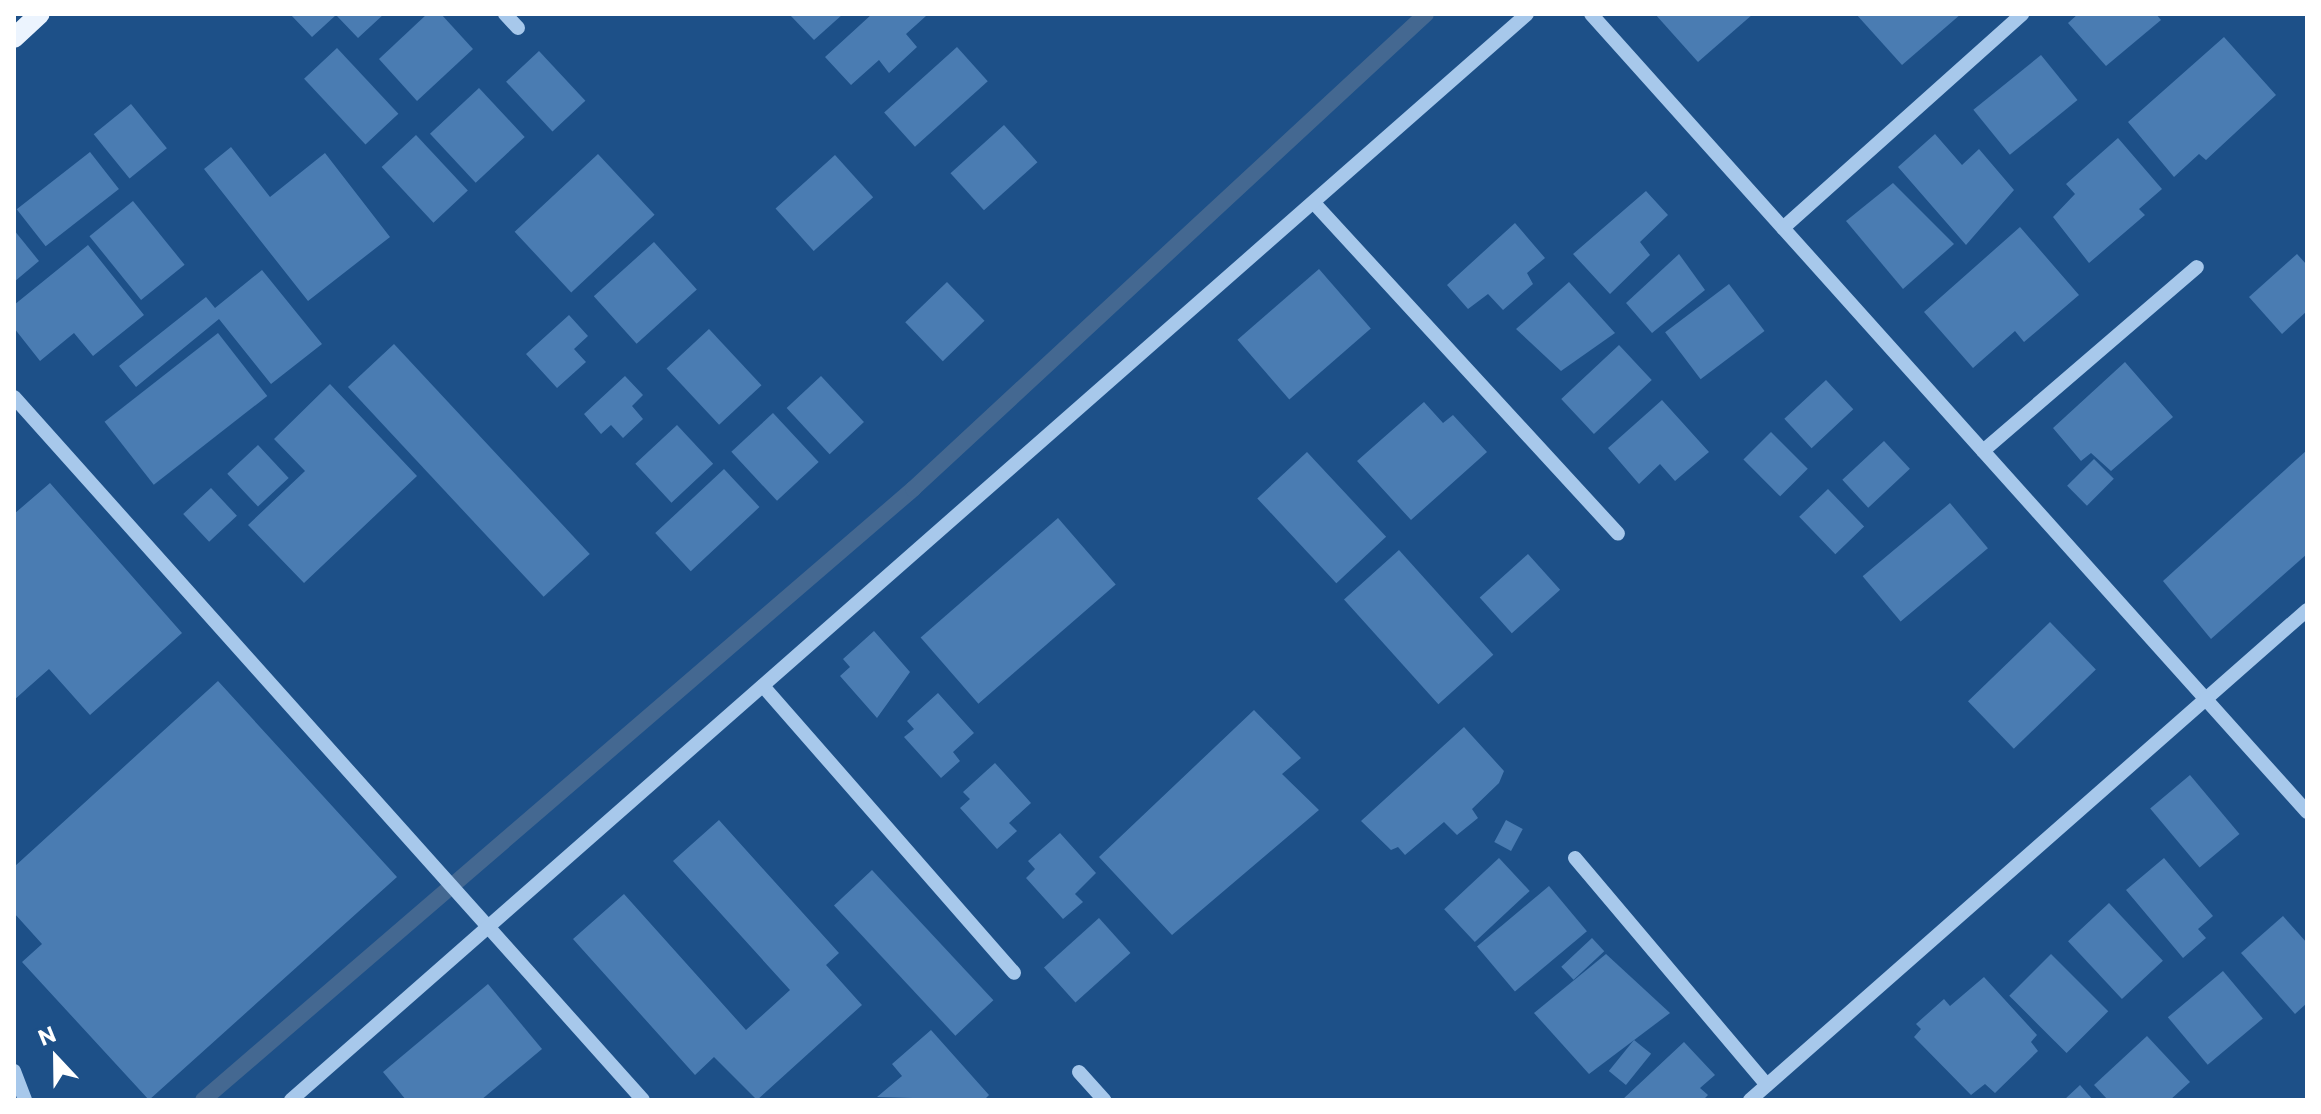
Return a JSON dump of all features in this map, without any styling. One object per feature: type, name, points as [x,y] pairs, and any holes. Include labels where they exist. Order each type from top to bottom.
[{"type":"main road","points":[[14,38],[40,14]]},
{"type":"street","points":[[505,14],[518,28]]},
{"type":"street","points":[[291,1100],[486,925],[763,686],[1527,14]]},
{"type":"street","points":[[1591,14],[2307,812]]},
{"type":"street","points":[[1783,228],[2022,14]]},
{"type":"street","points":[[1314,203],[1618,534]]},
{"type":"street","points":[[1983,451],[2197,267]]},
{"type":"street","points":[[14,397],[643,1100]]},
{"type":"street","points":[[1750,1100],[2307,610]]},
{"type":"street","points":[[763,686],[1014,973]]},
{"type":"street","points":[[1575,858],[1767,1085]]},
{"type":"street","points":[[14,1071],[25,1100]]},
{"type":"street","points":[[1079,1072],[1104,1100]]},
{"type":"building","points":[[290,14],[384,14],[358,38],[336,15],[312,37]]},
{"type":"building","points":[[427,14],[441,14],[473,49],[417,101],[379,59]]},
{"type":"building","points":[[789,14],[843,14],[814,40]]},
{"type":"building","points":[[872,14],[926,16],[906,34],[917,47],[889,73],[879,60],[851,85],[825,57]]},
{"type":"building","points":[[1655,14],[1753,14],[1698,62]]},
{"type":"building","points":[[1856,14],[1961,14],[1902,65]]},
{"type":"building","points":[[2078,14],[2156,14],[2161,20],[2106,66],[2068,23]]},
{"type":"building","points":[[2224,37],[2276,95],[2206,160],[2199,154],[2174,177],[2128,122]]},
{"type":"building","points":[[957,47],[988,81],[915,147],[884,113]]},
{"type":"building","points":[[337,48],[398,114],[365,145],[304,79]]},
{"type":"building","points":[[539,51],[585,101],[552,131],[506,82]]},
{"type":"building","points":[[2041,55],[2078,100],[2010,155],[1973,110]]},
{"type":"building","points":[[479,88],[525,137],[476,183],[430,134]]},
{"type":"building","points":[[131,104],[167,148],[130,179],[94,134]]},
{"type":"building","points":[[1004,125],[1037,162],[984,210],[950,173]]},
{"type":"building","points":[[1935,134],[1962,165],[1979,149],[2014,190],[1966,245],[1898,167]]},
{"type":"building","points":[[416,135],[468,191],[433,223],[382,167]]},
{"type":"building","points":[[2118,138],[2162,189],[2139,209],[2145,215],[2089,263],[2053,217],[2075,194],[2066,184]]},
{"type":"building","points":[[231,147],[270,197],[325,153],[390,237],[308,301],[204,169]]},
{"type":"building","points":[[90,152],[119,189],[46,246],[17,209]]},
{"type":"building","points":[[598,154],[655,215],[571,292],[515,232]]},
{"type":"building","points":[[835,155],[873,197],[814,251],[776,209]]},
{"type":"building","points":[[1893,183],[1954,244],[1903,289],[1846,221]]},
{"type":"building","points":[[1646,191],[1668,215],[1640,242],[1650,255],[1610,294],[1573,254]]},
{"type":"building","points":[[133,201],[185,265],[141,300],[89,236]]},
{"type":"building","points":[[1515,223],[1545,258],[1527,273],[1533,284],[1503,310],[1488,294],[1468,309],[1447,285]]},
{"type":"building","points":[[2020,227],[2079,295],[2024,342],[2015,331],[1973,368],[1924,312]]},
{"type":"building","points":[[14,230],[39,261],[14,282]]},
{"type":"building","points":[[654,242],[697,290],[637,344],[594,296]]},
{"type":"building","points":[[88,245],[144,315],[93,356],[74,333],[40,361],[14,328],[14,305]]},
{"type":"building","points":[[1679,254],[1705,290],[1652,333],[1626,303]]},
{"type":"building","points":[[2297,254],[2307,265],[2307,311],[2282,334],[2249,297]]},
{"type":"building","points":[[1319,269],[1371,329],[1289,399],[1237,340]]},
{"type":"building","points":[[262,270],[322,344],[271,384],[219,319],[136,387],[119,366],[206,297],[215,308]]},
{"type":"building","points":[[947,282],[985,321],[943,361],[905,322]]},
{"type":"building","points":[[1569,282],[1615,333],[1561,371],[1516,329]]},
{"type":"building","points":[[1729,284],[1765,331],[1701,379],[1665,332]]},
{"type":"building","points":[[569,315],[588,336],[574,349],[586,362],[557,388],[526,354]]},
{"type":"building","points":[[709,329],[762,385],[719,425],[667,369]]},
{"type":"building","points":[[218,333],[267,396],[154,485],[105,422]]},
{"type":"building","points":[[394,344],[590,554],[544,597],[348,387]]},
{"type":"building","points":[[1619,345],[1652,380],[1594,434],[1561,399]]},
{"type":"building","points":[[2125,362],[2173,417],[2111,471],[2091,453],[2081,461],[2053,428]]},
{"type":"building","points":[[625,376],[643,395],[632,406],[643,419],[623,438],[611,425],[601,434],[584,414]]},
{"type":"building","points":[[821,376],[864,422],[830,454],[787,408]]},
{"type":"building","points":[[1826,380],[1853,409],[1812,448],[1784,419]]},
{"type":"building","points":[[330,384],[417,476],[304,583],[248,525],[305,471],[274,439]]},
{"type":"building","points":[[1662,400],[1709,452],[1675,481],[1660,464],[1639,484],[1608,448]]},
{"type":"building","points":[[1424,402],[1443,423],[1453,415],[1487,452],[1411,520],[1357,461]]},
{"type":"building","points":[[773,413],[819,462],[777,501],[731,452]]},
{"type":"building","points":[[677,425],[713,464],[671,503],[635,464]]},
{"type":"building","points":[[1771,432],[1808,469],[1780,496],[1743,460]]},
{"type":"building","points":[[1884,441],[1910,469],[1868,508],[1842,480]]},
{"type":"building","points":[[258,445],[289,478],[258,507],[227,474]]},
{"type":"building","points":[[2307,450],[2307,554],[2211,639],[2163,581]]},
{"type":"building","points":[[1307,452],[1386,537],[1336,583],[1257,498]]},
{"type":"building","points":[[2094,459],[2114,479],[2087,506],[2067,486]]},
{"type":"building","points":[[724,469],[759,507],[691,571],[655,533]]},
{"type":"building","points":[[50,483],[182,633],[90,715],[49,669],[14,700],[14,514]]},
{"type":"building","points":[[211,488],[237,516],[209,542],[183,514]]},
{"type":"building","points":[[1828,489],[1864,526],[1835,554],[1799,517]]},
{"type":"building","points":[[1950,503],[1988,548],[1901,621],[1863,576]]},
{"type":"building","points":[[1058,518],[1116,584],[978,704],[921,637]]},
{"type":"building","points":[[1399,550],[1493,655],[1438,704],[1344,600]]},
{"type":"building","points":[[1528,554],[1560,590],[1512,633],[1480,597]]},
{"type":"building","points":[[2050,622],[2096,669],[2014,749],[1968,701]]},
{"type":"building","points":[[874,631],[910,672],[877,718],[840,676],[850,667],[843,659]]},
{"type":"building","points":[[218,681],[397,877],[149,1100],[22,962],[42,944],[14,913],[14,867]]},
{"type":"building","points":[[938,693],[974,733],[953,752],[960,761],[941,778],[904,737],[914,729],[907,721]]},
{"type":"building","points":[[1254,710],[1301,758],[1282,774],[1319,810],[1172,935],[1099,857]]},
{"type":"building","points":[[1464,727],[1504,771],[1499,783],[1472,809],[1478,818],[1457,835],[1444,822],[1405,855],[1398,847],[1391,850],[1361,821]]},
{"type":"building","points":[[995,763],[1031,803],[1009,823],[1017,831],[997,849],[960,808],[970,799],[963,792]]},
{"type":"building","points":[[2190,775],[2239,834],[2200,867],[2150,808]]},
{"type":"building","points":[[719,820],[839,953],[826,965],[862,1005],[757,1100],[714,1057],[695,1075],[573,939],[624,894],[746,1030],[790,990],[673,861]]},
{"type":"building","points":[[1506,820],[1523,829],[1511,851],[1494,842]]},
{"type":"building","points":[[1060,833],[1096,873],[1075,894],[1083,902],[1063,919],[1026,878],[1035,869],[1028,861]]},
{"type":"building","points":[[1499,858],[1530,891],[1475,942],[1444,909]]},
{"type":"building","points":[[2164,858],[2213,916],[2198,929],[2206,938],[2183,958],[2126,890]]},
{"type":"building","points":[[872,870],[993,1000],[955,1036],[834,905]]},
{"type":"building","points":[[1549,886],[1587,931],[1515,992],[1477,946]]},
{"type":"building","points":[[2109,903],[2163,961],[2122,999],[2068,941]]},
{"type":"building","points":[[2283,916],[2307,943],[2307,1003],[2295,1014],[2241,953]]},
{"type":"building","points":[[1099,918],[1130,953],[1075,1002],[1044,968]]},
{"type":"building","points":[[1592,938],[1604,951],[1574,980],[1561,967]]},
{"type":"building","points":[[1606,954],[1670,1013],[1589,1074],[1534,1013]]},
{"type":"building","points":[[2051,954],[2108,1011],[2067,1053],[2009,996]]},
{"type":"building","points":[[2223,971],[2263,1018],[2208,1065],[2168,1017]]},
{"type":"building","points":[[1984,977],[2037,1035],[2031,1042],[2038,1051],[1995,1093],[1985,1084],[1971,1095],[1914,1037],[1921,1029],[1916,1024],[1944,999],[1950,1006]]},
{"type":"building","points":[[488,984],[542,1049],[481,1100],[406,1100],[383,1072]]},
{"type":"building","points":[[931,1030],[989,1095],[984,1100],[877,1097],[902,1076],[892,1064]]},
{"type":"building","points":[[2147,1036],[2190,1082],[2170,1100],[2108,1100],[2094,1085]]},
{"type":"building","points":[[1634,1040],[1651,1054],[1626,1085],[1609,1071]]},
{"type":"building","points":[[1684,1042],[1715,1075],[1700,1088],[1708,1095],[1703,1100],[1622,1100]]},
{"type":"building","points":[[2080,1085],[2093,1100],[2064,1100]]},
{"type":"waterway","points":[[203,1100],[913,489],[1426,14]]}]
